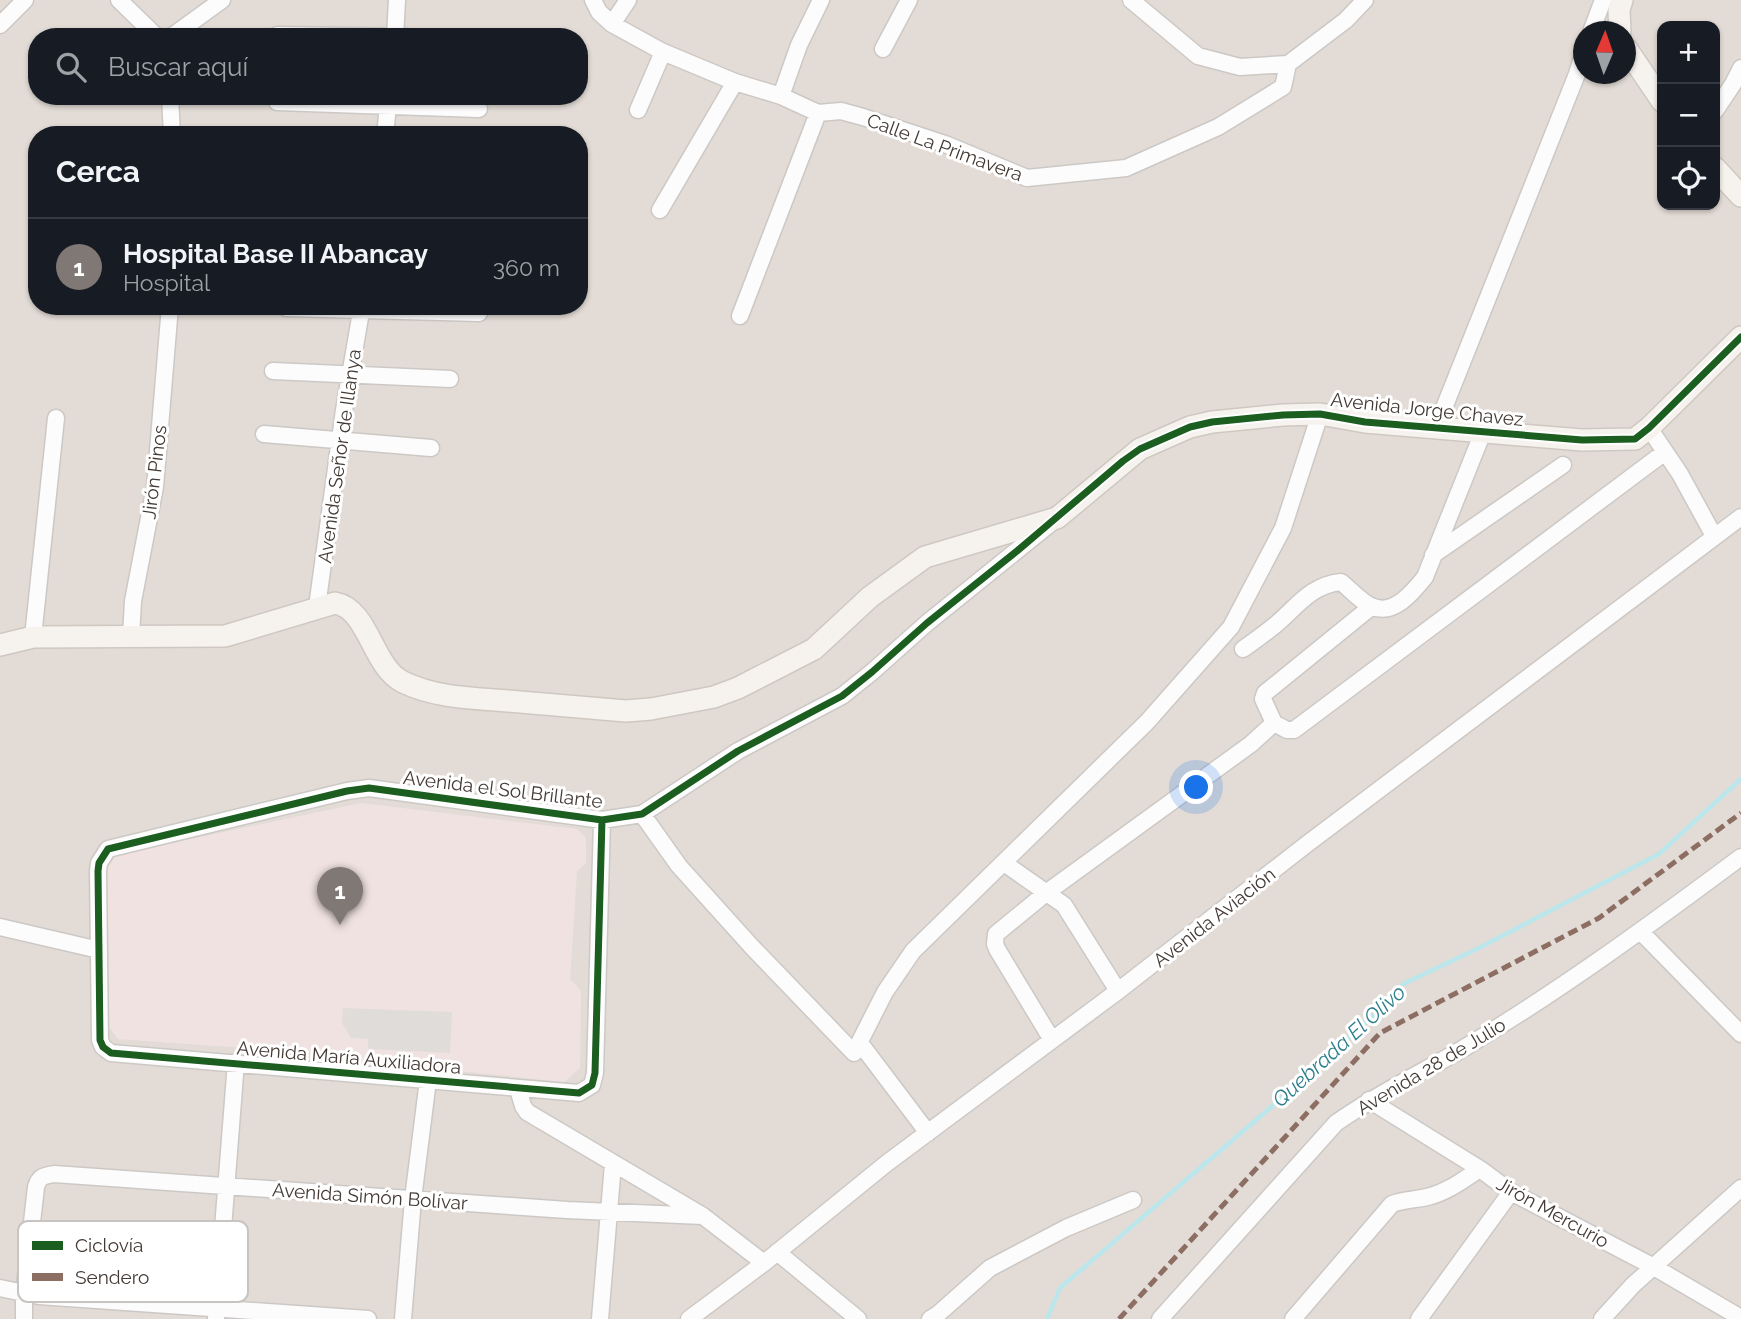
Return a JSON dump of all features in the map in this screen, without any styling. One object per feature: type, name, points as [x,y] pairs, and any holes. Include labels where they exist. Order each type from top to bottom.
[{"type":"street","points":[[0,25],[25,0]]},
{"type":"street","points":[[119,0],[149,28]]},
{"type":"street","points":[[183,28],[222,0]]},
{"type":"street","points":[[395,28],[397,0]]},
{"type":"street","name":"Calle La Primavera","points":[[593,0],[599,12],[612,24],[663,52],[735,82],[781,96],[818,113],[841,111],[946,144],[1027,178],[1126,168],[1218,127],[1283,87],[1287,64]]},
{"type":"street","points":[[612,24],[628,0]]},
{"type":"street","points":[[781,96],[799,46],[821,0]]},
{"type":"street","points":[[883,50],[909,0]]},
{"type":"street","points":[[1131,0],[1198,56],[1240,68],[1287,64],[1346,20],[1365,0]]},
{"type":"street","points":[[1595,21],[1603,0]]},
{"type":"street","points":[[1620,21],[1622,0]]},
{"type":"street","points":[[638,110],[663,52]]},
{"type":"street","points":[[1636,63],[1657,94]]},
{"type":"street","points":[[1720,104],[1741,68]]},
{"type":"street","points":[[660,210],[735,82]]},
{"type":"street","points":[[1436,428],[1573,84]]},
{"type":"street","points":[[170,105],[172,126]]},
{"type":"street","points":[[386,126],[389,105]]},
{"type":"street","points":[[434,105],[479,109]]},
{"type":"street","points":[[740,316],[818,113]]},
{"type":"street","points":[[1720,173],[1741,196]]},
{"type":"street","name":"Jirón Pinos","points":[[131,636],[134,601],[155,487],[169,315]]},
{"type":"street","name":"Avenida Señor de Illanya","points":[[317,607],[360,315]]},
{"type":"street","name":"Avenida Jorge Chavez","points":[[1057,518],[1140,449],[1190,427],[1212,422],[1320,414],[1365,422],[1483,432],[1595,440],[1635,439],[1741,337]]},
{"type":"street","points":[[273,371],[450,379]]},
{"type":"street","points":[[642,814],[679,866],[752,947],[855,1053],[885,992],[913,951],[1147,722],[1231,627],[1283,528],[1320,414]]},
{"type":"street","points":[[33,637],[56,418]]},
{"type":"street","points":[[1649,428],[1680,474],[1714,536]]},
{"type":"street","points":[[1243,649],[1275,626],[1311,591],[1326,583],[1340,582],[1371,607],[1386,609],[1400,603],[1415,590],[1425,577],[1483,432]]},
{"type":"street","points":[[264,434],[432,448]]},
{"type":"street","points":[[1371,607],[1265,693],[1262,699],[1274,723],[1287,730],[1294,730],[1665,452]]},
{"type":"street","points":[[1433,555],[1563,465]]},
{"type":"street","name":"Avenida Aviación","points":[[689,1319],[1307,844],[1741,517]]},
{"type":"street","points":[[0,645],[33,637],[225,636],[335,603],[344,604],[360,623],[390,673],[400,681],[434,694],[626,711],[651,709],[714,697],[738,688],[814,649],[870,597],[925,558],[950,548],[1057,518]]},
{"type":"street","name":"Avenida el Sol Brillante","points":[[99,950],[99,863],[108,849],[369,788],[602,820],[642,814],[737,751],[842,696],[1057,518]]},
{"type":"street","points":[[1052,1040],[995,944],[996,933],[1046,893],[1251,744],[1274,723]]},
{"type":"street","name":"Avenida María Auxiliadora","points":[[99,950],[100,1040],[103,1047],[111,1053],[579,1093],[592,1085],[595,1073],[602,820]]},
{"type":"street","name":"Avenida 28 de Julio","points":[[1160,1319],[1324,1134],[1369,1100],[1464,1048],[1555,990],[1641,932],[1741,857]]},
{"type":"street","points":[[1004,863],[1064,905],[1118,991]]},
{"type":"street","points":[[0,927],[99,950]]},
{"type":"street","points":[[1641,932],[1741,1034]]},
{"type":"street","points":[[860,1042],[928,1133]]},
{"type":"street","points":[[223,1221],[236,1062]]},
{"type":"street","points":[[404,1319],[428,1080]]},
{"type":"street","points":[[518,1088],[527,1112],[703,1216],[770,1258],[858,1319]]},
{"type":"street","name":"Jirón Mercurio","points":[[1369,1100],[1480,1168],[1511,1192],[1654,1267],[1741,1318]]},
{"type":"street","points":[[600,1319],[613,1164]]},
{"type":"street","points":[[1293,1319],[1392,1204],[1447,1191],[1480,1168]]},
{"type":"street","name":"Avenida Simón Bolívar","points":[[33,1221],[38,1180],[42,1176],[54,1174],[703,1216]]},
{"type":"street","points":[[1602,1319],[1654,1267],[1741,1188]]},
{"type":"street","points":[[1419,1319],[1511,1192]]},
{"type":"street","points":[[930,1319],[990,1268],[1066,1228],[1133,1200]]},
{"type":"street","points":[[0,1288],[18,1292]]},
{"type":"street","points":[[98,1302],[216,1314],[368,1319]]},
{"type":"shaded area","points":[[0,0],[1741,0],[1741,1319],[0,1319]]},
{"type":"shaded area","points":[[361,803],[577,829],[586,838],[586,863],[577,871],[570,979],[581,991],[580,1068],[564,1082],[354,1060],[347,1055],[118,1039],[106,1023],[107,869],[116,855]]},
{"type":"shaded area","points":[[343,1008],[452,1012],[450,1053],[368,1049],[368,1039],[351,1038],[342,1023]]},
{"type":"waterway","name":"Quebrada El Olivo","points":[[1047,1319],[1060,1288],[1270,1108],[1392,999],[1403,984],[1477,949],[1659,854],[1741,779]]},
{"type":"marked path","points":[[1119,1319],[1380,1033],[1599,918],[1741,813]]},
{"type":"cycle path","points":[[602,820],[595,1073],[592,1085],[579,1093],[111,1053],[103,1047],[100,1040],[98,871],[99,863],[108,849],[369,788],[602,820],[642,814],[738,751],[842,696],[1123,461],[1140,449],[1190,427],[1212,422],[1320,414],[1365,422],[1582,440],[1635,439],[1741,337]]},
{"type":"place","name":"Hospital Base II Abancay","points":[[340,925]]}]
